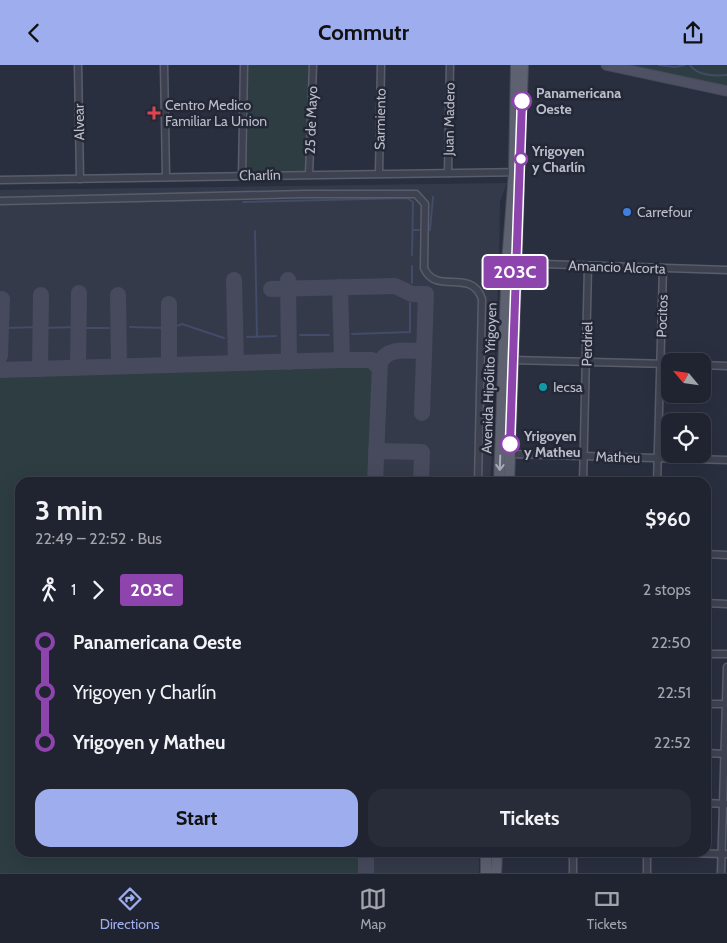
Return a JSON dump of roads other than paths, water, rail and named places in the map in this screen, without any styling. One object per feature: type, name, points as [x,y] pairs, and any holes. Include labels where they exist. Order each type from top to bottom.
[{"type":"main road","name":"Avenida Hipólito Yrigoyen","points":[[516,65],[517,172]]},
{"type":"main road","name":"Avenida Hipólito Yrigoyen","points":[[509,477],[510,454],[506,424],[511,263],[523,65]]},
{"type":"main road","name":"Avenida Hipólito Yrigoyen","points":[[500,477],[512,360],[511,263]]},
{"type":"main road","points":[[486,857],[486,873]]},
{"type":"main road","points":[[496,873],[497,857]]},
{"type":"street","name":"Alvear","points":[[78,65],[80,179]]},
{"type":"street","points":[[164,65],[166,177]]},
{"type":"street","points":[[242,176],[244,65]]},
{"type":"street","name":"25 de Mayo","points":[[309,175],[313,65]]},
{"type":"street","name":"Sarmiento","points":[[379,173],[380,65]]},
{"type":"street","name":"Juan Madero","points":[[448,173],[450,65]]},
{"type":"street","points":[[606,65],[727,91]]},
{"type":"street","name":"Charlín","points":[[0,180],[517,172]]},
{"type":"street","points":[[0,201],[305,194],[416,194],[425,204],[424,268],[426,272],[437,281],[472,284],[479,291],[482,299],[478,477]]},
{"type":"street","name":"Amancio Alcorta","points":[[511,263],[727,270]]},
{"type":"street","name":"Perdriel","points":[[583,477],[588,266]]},
{"type":"street","name":"Pocitos","points":[[661,353],[663,269]]},
{"type":"street","points":[[512,360],[661,364]]},
{"type":"street","name":"Pocitos","points":[[657,477],[661,364]]},
{"type":"street","points":[[711,365],[727,366]]},
{"type":"street","name":"Matheu","points":[[510,454],[727,460]]},
{"type":"street","points":[[711,554],[727,555]]},
{"type":"street","points":[[711,603],[727,603]]},
{"type":"street","points":[[711,654],[727,655]]},
{"type":"street","points":[[721,873],[724,854],[727,667]]},
{"type":"street","points":[[711,704],[726,704]]},
{"type":"street","points":[[711,753],[726,754]]},
{"type":"street","points":[[711,803],[725,804]]},
{"type":"street","points":[[711,854],[724,854]]},
{"type":"street","points":[[573,857],[573,873]]},
{"type":"street","points":[[647,857],[647,873]]},
{"type":"waterway","points":[[659,65],[675,67],[685,65]]},
{"type":"waterway","points":[[690,65],[693,69],[702,73],[727,75]]},
{"type":"waterway","points":[[430,230],[433,197]]},
{"type":"waterway","points":[[243,202],[407,198],[413,202],[412,255]]},
{"type":"waterway","points":[[413,230],[419,230]]},
{"type":"waterway","points":[[255,231],[257,337]]},
{"type":"waterway","points":[[412,266],[412,283]]},
{"type":"waterway","points":[[352,334],[410,332],[410,303]]},
{"type":"waterway","points":[[174,327],[182,324],[224,338]]},
{"type":"waterway","points":[[7,328],[37,327]]},
{"type":"waterway","points":[[46,328],[74,327]]},
{"type":"waterway","points":[[130,327],[165,328]]},
{"type":"waterway","points":[[84,328],[109,328]]},
{"type":"waterway","points":[[300,335],[329,335]]},
{"type":"waterway","points":[[247,337],[276,336]]},
{"type":"place","name":"Panamericana Oeste","points":[[522,101]]},
{"type":"place","name":"Centro Medico Familiar La Union","points":[[154,113]]},
{"type":"place","name":"Yrigoyen y Charlín","points":[[521,159]]},
{"type":"place","name":"Carrefour","points":[[627,212]]},
{"type":"place","name":"Iecsa","points":[[543,387]]},
{"type":"place","name":"Yrigoyen y Matheu","points":[[510,444]]}]
